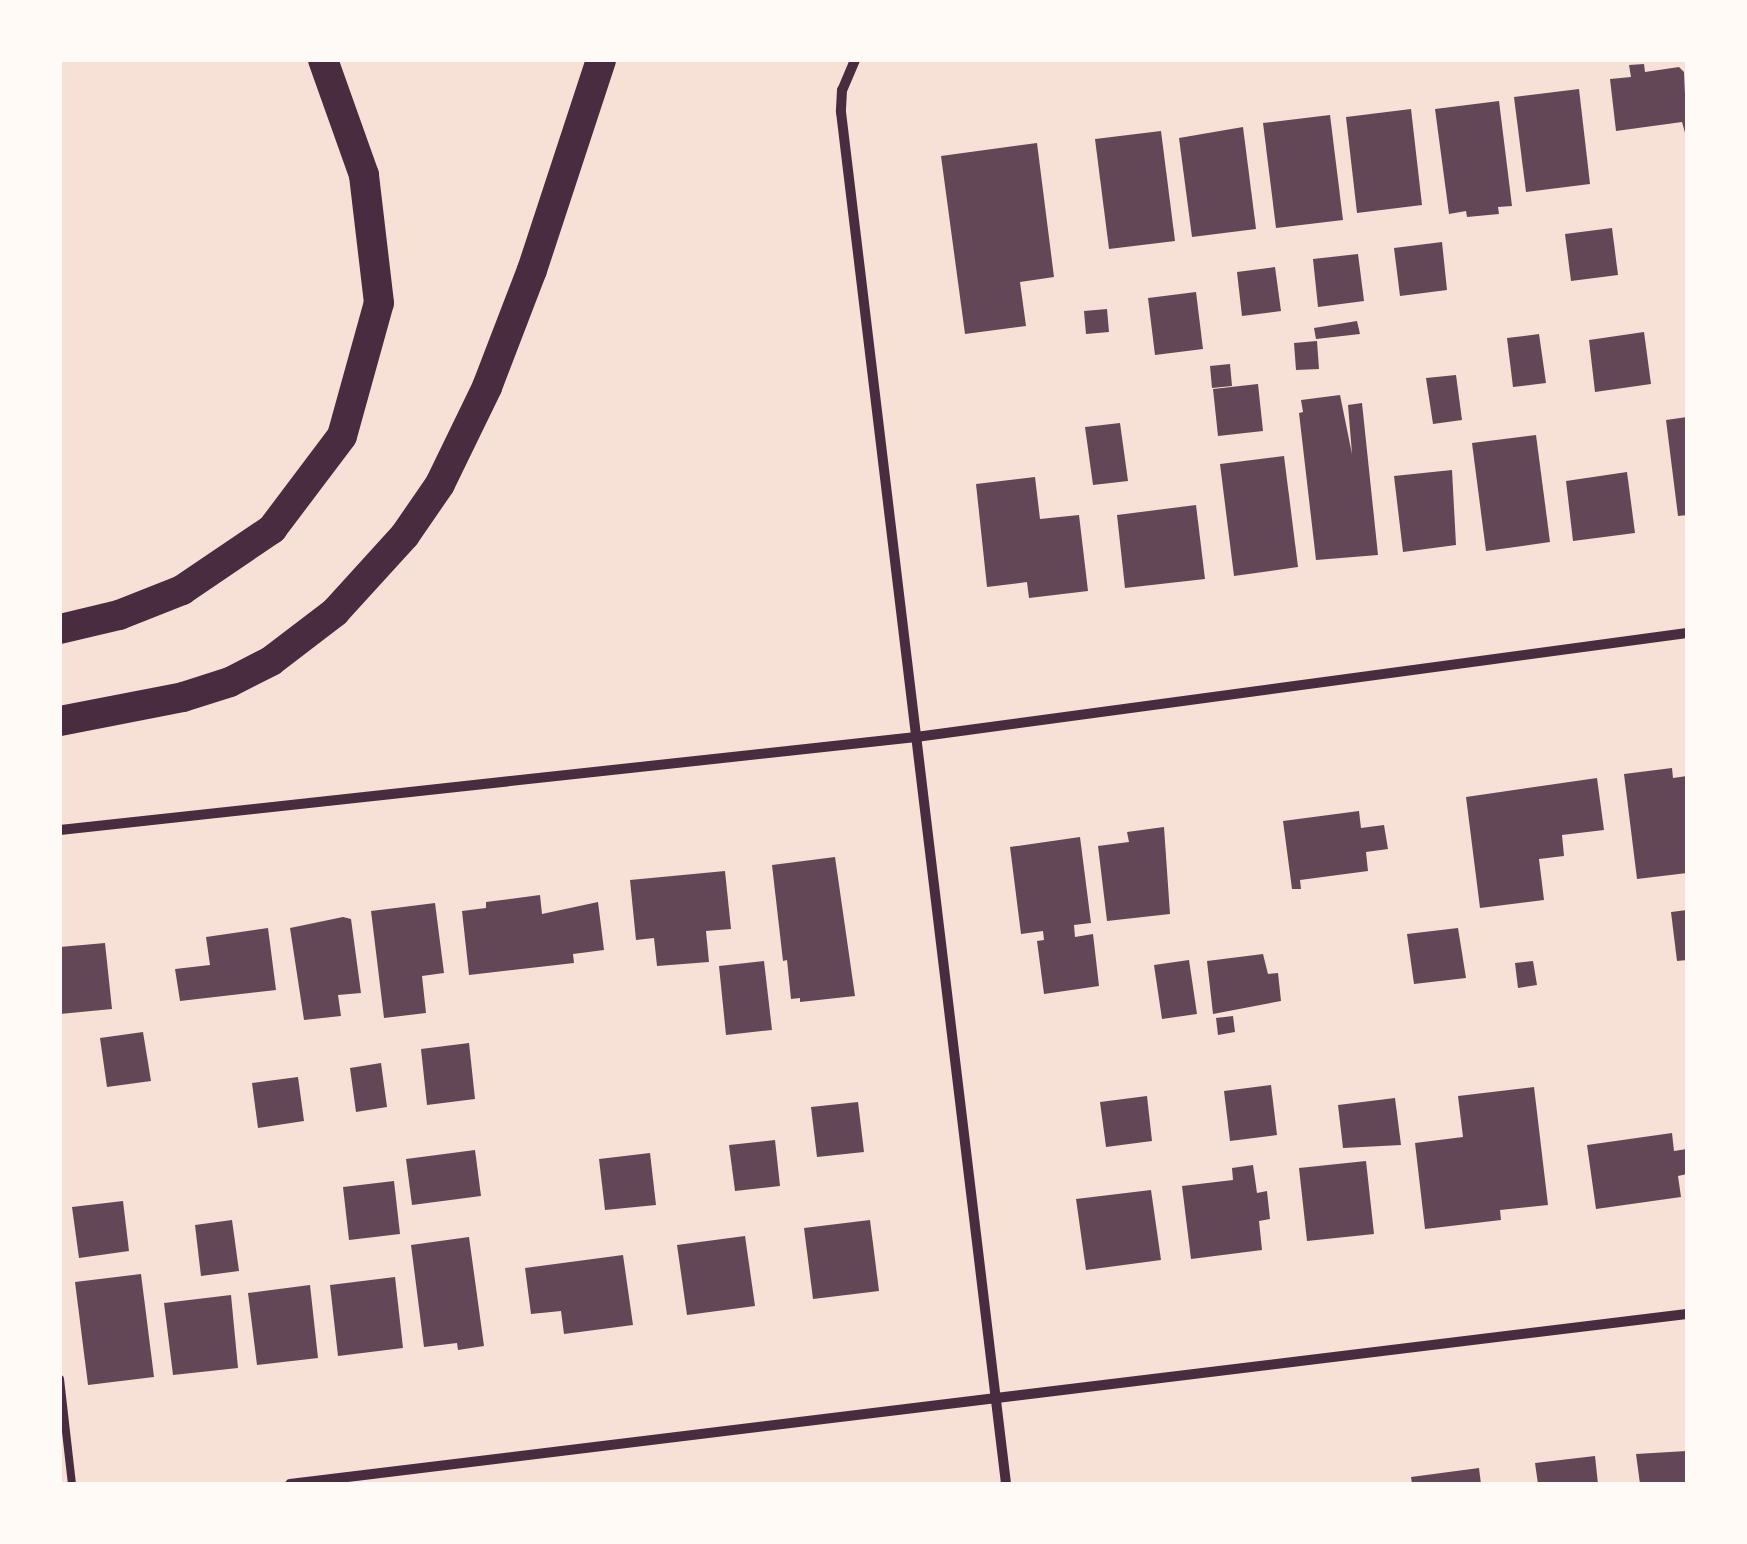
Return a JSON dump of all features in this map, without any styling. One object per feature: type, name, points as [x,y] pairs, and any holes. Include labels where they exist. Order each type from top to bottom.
[{"type":"highway","points":[[60,629],[119,615],[182,590],[272,529],[342,436],[379,304],[364,174],[322,60]]},
{"type":"highway","points":[[60,721],[183,697],[230,682],[271,661],[335,612],[404,535],[440,484],[487,387],[532,270],[601,60]]},
{"type":"street","points":[[854,60],[848,70],[840,112],[1006,1484]]},
{"type":"street","points":[[60,830],[916,737],[1687,634]]},
{"type":"street","points":[[290,1484],[1687,1314]]},
{"type":"lane","points":[[60,1379],[72,1484]]},
{"type":"building","points":[[1644,64],[1645,72],[1679,67],[1684,72],[1687,140],[1682,122],[1616,131],[1610,79],[1631,77],[1629,65]]},
{"type":"building","points":[[1579,89],[1590,184],[1526,192],[1514,97]]},
{"type":"building","points":[[1499,101],[1512,206],[1498,207],[1499,214],[1449,214],[1435,109]]},
{"type":"building","points":[[1411,109],[1422,205],[1357,213],[1346,117]]},
{"type":"building","points":[[1330,115],[1343,220],[1276,228],[1263,123]]},
{"type":"building","points":[[1243,127],[1256,229],[1192,237],[1179,138]]},
{"type":"building","points":[[1161,131],[1175,241],[1109,249],[1095,139]]},
{"type":"building","points":[[1037,143],[1054,277],[1020,282],[1026,326],[965,334],[941,156]]},
{"type":"building","points":[[1612,228],[1618,275],[1571,281],[1565,234]]},
{"type":"building","points":[[1442,242],[1447,290],[1400,296],[1394,248]]},
{"type":"building","points":[[1358,254],[1364,301],[1318,307],[1313,259]]},
{"type":"building","points":[[1275,267],[1281,311],[1242,316],[1237,272]]},
{"type":"building","points":[[1196,292],[1203,349],[1155,355],[1148,298]]},
{"type":"building","points":[[1107,309],[1109,332],[1086,334],[1084,311]]},
{"type":"building","points":[[1357,321],[1360,334],[1316,339],[1314,328]]},
{"type":"building","points":[[1644,332],[1651,384],[1595,392],[1589,340]]},
{"type":"building","points":[[1539,334],[1546,383],[1513,387],[1507,338]]},
{"type":"building","points":[[1317,341],[1319,369],[1296,370],[1294,343]]},
{"type":"building","points":[[1230,364],[1232,386],[1212,388],[1210,366]]},
{"type":"building","points":[[1456,375],[1462,420],[1433,424],[1426,378]]},
{"type":"building","points":[[1258,384],[1263,431],[1218,436],[1213,389]]},
{"type":"building","points":[[1340,395],[1352,454],[1348,405],[1362,403],[1378,555],[1316,560],[1299,413],[1303,412],[1301,400]]},
{"type":"building","points":[[1687,417],[1687,515],[1678,516],[1666,420]]},
{"type":"building","points":[[1120,423],[1128,481],[1093,485],[1085,427]]},
{"type":"building","points":[[1536,435],[1550,542],[1486,551],[1472,443]]},
{"type":"building","points":[[1284,456],[1298,567],[1234,576],[1220,464]]},
{"type":"building","points":[[1452,470],[1456,545],[1403,552],[1394,476]]},
{"type":"building","points":[[1627,472],[1635,533],[1573,541],[1566,481]]},
{"type":"building","points":[[1035,477],[1040,519],[1079,515],[1088,591],[1029,598],[1027,582],[987,587],[976,484]]},
{"type":"building","points":[[1196,505],[1205,579],[1125,588],[1117,515]]},
{"type":"building","points":[[1672,768],[1673,778],[1687,776],[1687,873],[1637,879],[1624,774]]},
{"type":"building","points":[[1597,778],[1604,830],[1562,835],[1564,856],[1539,859],[1544,900],[1480,908],[1466,797]]},
{"type":"building","points":[[1359,811],[1361,828],[1384,825],[1388,849],[1366,852],[1368,871],[1300,880],[1301,889],[1292,889],[1283,821]]},
{"type":"building","points":[[1164,827],[1170,914],[1107,921],[1098,846],[1129,842],[1127,832]]},
{"type":"building","points":[[1080,837],[1091,923],[1074,925],[1075,937],[1093,934],[1099,986],[1044,994],[1037,941],[1044,940],[1043,931],[1021,934],[1010,847]]},
{"type":"building","points":[[835,857],[855,996],[800,1002],[800,998],[791,999],[787,960],[783,961],[772,865]]},
{"type":"building","points":[[725,871],[731,929],[706,931],[709,962],[657,966],[654,938],[636,940],[630,880]]},
{"type":"building","points":[[540,895],[542,914],[598,902],[604,950],[573,954],[574,963],[469,975],[462,911],[486,908],[486,902]]},
{"type":"building","points":[[435,903],[444,973],[422,976],[426,1013],[384,1018],[371,911]]},
{"type":"building","points":[[1687,910],[1687,960],[1677,961],[1671,912]]},
{"type":"building","points":[[343,917],[351,919],[361,993],[338,995],[341,1016],[304,1020],[290,928]]},
{"type":"building","points":[[268,928],[276,990],[180,1001],[175,969],[210,965],[206,937]]},
{"type":"building","points":[[1458,928],[1466,978],[1414,984],[1407,934]]},
{"type":"building","points":[[105,943],[112,1009],[60,1014],[60,947]]},
{"type":"building","points":[[1263,954],[1268,974],[1278,973],[1281,1001],[1213,1014],[1207,961]]},
{"type":"building","points":[[1189,960],[1197,1014],[1162,1019],[1154,965]]},
{"type":"building","points":[[764,961],[772,1030],[726,1035],[719,966]]},
{"type":"building","points":[[1533,961],[1537,985],[1518,988],[1515,963]]},
{"type":"building","points":[[1233,1016],[1235,1032],[1218,1035],[1216,1018]]},
{"type":"building","points":[[143,1032],[151,1081],[107,1087],[100,1038]]},
{"type":"building","points":[[469,1043],[475,1099],[427,1105],[421,1049]]},
{"type":"building","points":[[381,1063],[387,1107],[356,1112],[350,1068]]},
{"type":"building","points":[[298,1077],[304,1121],[258,1128],[252,1083]]},
{"type":"building","points":[[1271,1085],[1277,1135],[1230,1141],[1224,1091]]},
{"type":"building","points":[[1534,1087],[1548,1205],[1500,1210],[1501,1220],[1425,1229],[1415,1143],[1463,1137],[1458,1096]]},
{"type":"building","points":[[1147,1096],[1152,1141],[1106,1147],[1100,1102]]},
{"type":"building","points":[[1395,1098],[1401,1145],[1343,1148],[1338,1105]]},
{"type":"building","points":[[858,1102],[864,1152],[817,1157],[811,1107]]},
{"type":"building","points":[[1672,1133],[1674,1151],[1687,1149],[1687,1174],[1678,1176],[1681,1197],[1596,1209],[1587,1145]]},
{"type":"building","points":[[775,1140],[780,1186],[735,1191],[729,1145]]},
{"type":"building","points":[[475,1150],[481,1196],[412,1205],[406,1159]]},
{"type":"building","points":[[650,1153],[656,1205],[605,1210],[599,1159]]},
{"type":"building","points":[[1366,1161],[1374,1234],[1307,1241],[1299,1168]]},
{"type":"building","points":[[1253,1165],[1257,1193],[1267,1191],[1270,1219],[1259,1221],[1262,1250],[1191,1259],[1182,1186],[1233,1180],[1232,1168]]},
{"type":"building","points":[[394,1181],[400,1234],[349,1240],[343,1187]]},
{"type":"building","points":[[1151,1190],[1161,1260],[1086,1270],[1076,1199]]},
{"type":"building","points":[[123,1201],[129,1251],[79,1258],[72,1207]]},
{"type":"building","points":[[232,1220],[239,1271],[201,1276],[195,1225]]},
{"type":"building","points":[[870,1220],[879,1291],[813,1299],[804,1228]]},
{"type":"building","points":[[745,1236],[755,1306],[687,1315],[677,1245]]},
{"type":"building","points":[[469,1237],[484,1346],[458,1350],[457,1343],[424,1347],[411,1245]]},
{"type":"building","points":[[623,1255],[633,1325],[564,1334],[561,1311],[531,1314],[525,1268]]},
{"type":"building","points":[[141,1274],[154,1377],[88,1385],[75,1282]]},
{"type":"building","points":[[395,1277],[403,1348],[338,1356],[330,1285]]},
{"type":"building","points":[[310,1285],[318,1358],[257,1365],[248,1293]]},
{"type":"building","points":[[231,1295],[238,1368],[173,1375],[164,1303]]},
{"type":"building","points":[[1687,1451],[1687,1484],[1640,1484],[1636,1454]]},
{"type":"building","points":[[1595,1456],[1598,1484],[1538,1484],[1535,1463]]},
{"type":"building","points":[[1479,1468],[1481,1484],[1412,1484],[1411,1477]]}]
